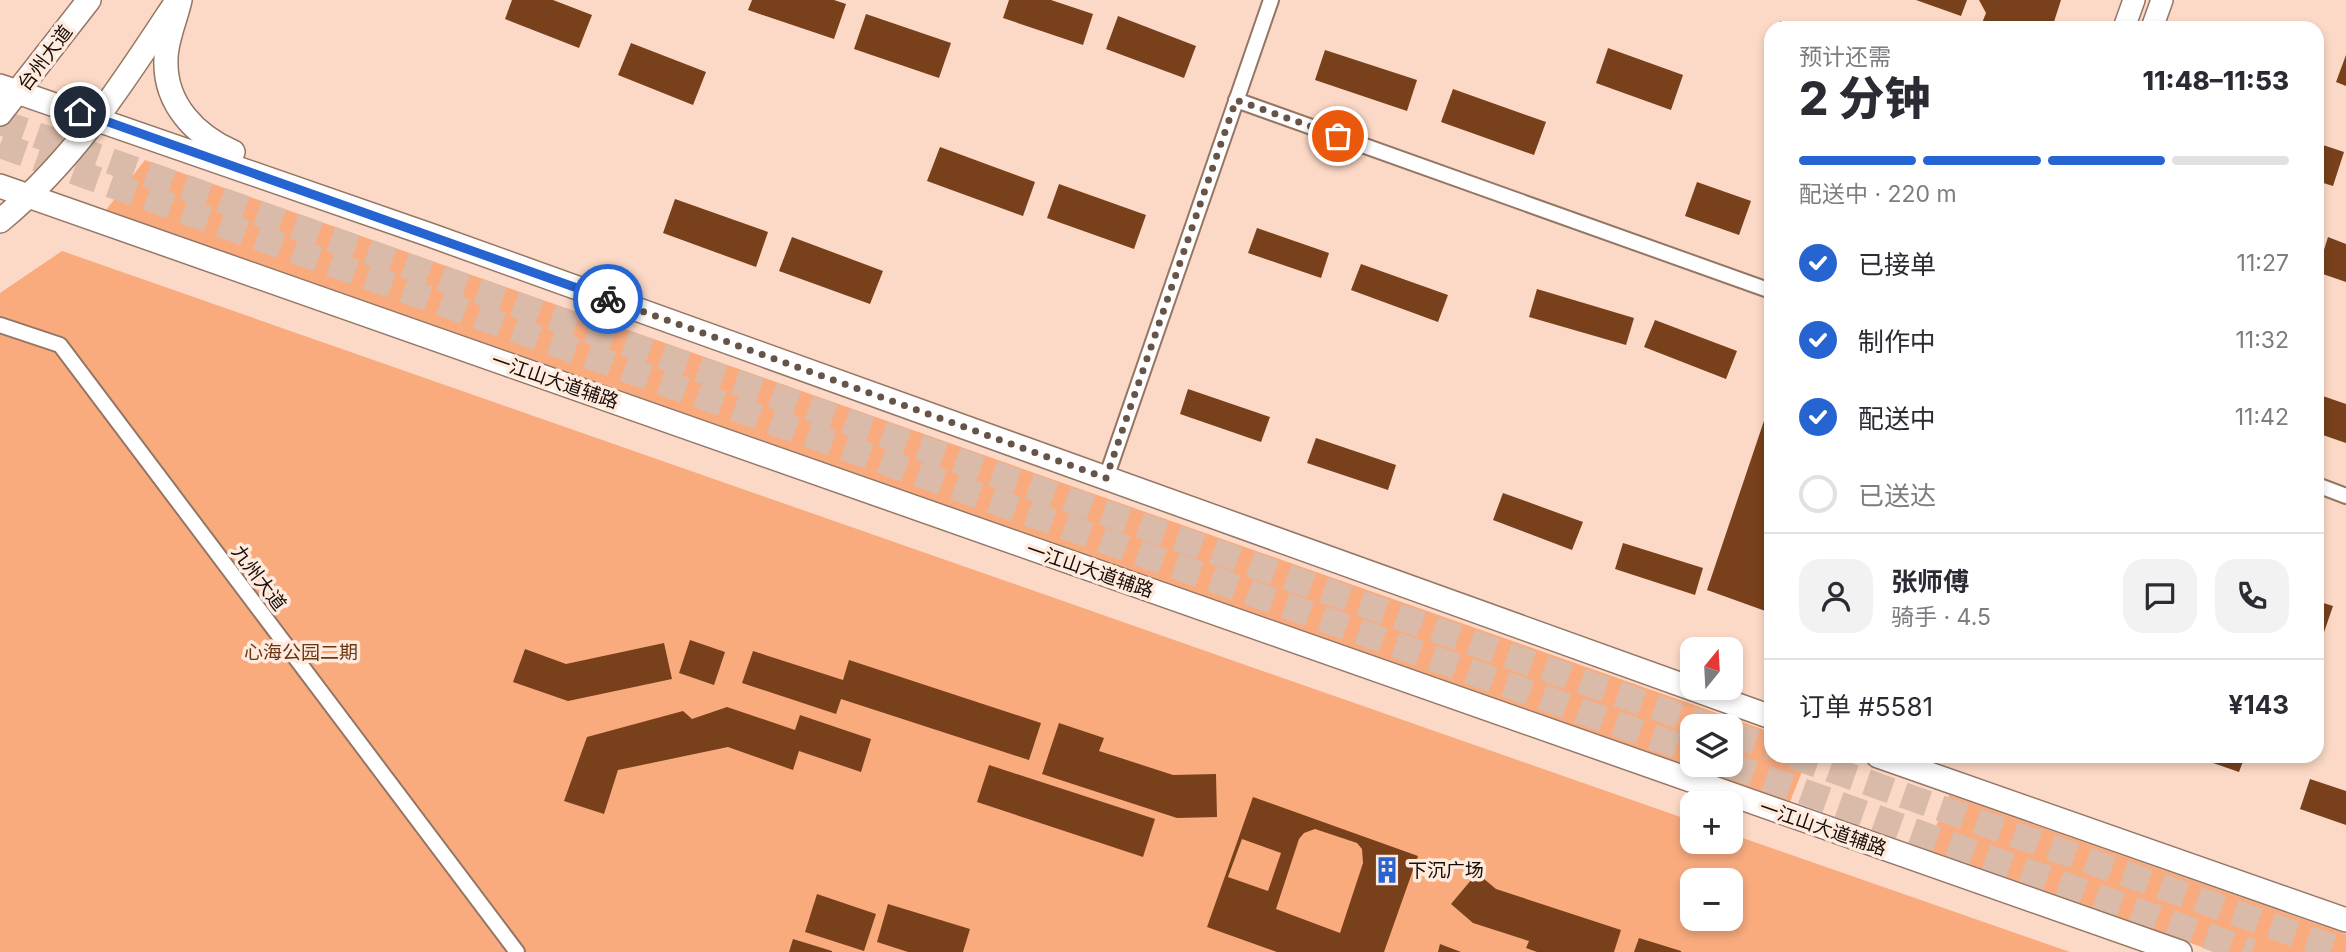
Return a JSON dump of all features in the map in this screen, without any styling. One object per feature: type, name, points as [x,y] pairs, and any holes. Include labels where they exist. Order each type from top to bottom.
[{"type":"main road","name":"台州大道","points":[[0,114],[10,89],[89,0]]},
{"type":"main road","points":[[0,221],[30,196],[100,118],[179,0]]},
{"type":"main road","points":[[179,0],[166,59],[169,80],[179,108],[194,129],[223,147],[430,235]]},
{"type":"main road","points":[[2126,21],[2134,0]]},
{"type":"main road","points":[[2154,21],[2162,0]]},
{"type":"main road","points":[[10,89],[100,118],[430,235],[1764,714]]},
{"type":"main road","name":"一江山大道辅路","points":[[0,186],[2180,952]]},
{"type":"main road","points":[[1902,763],[2346,920]]},
{"type":"street","points":[[1106,478],[1271,0]]},
{"type":"street","points":[[1236,100],[1764,289]]},
{"type":"street","name":"九州大道","points":[[0,325],[60,345],[517,952]]},
{"type":"street","points":[[2324,488],[2346,496]]},
{"type":"green space","points":[[145,160],[1720,714],[1680,714],[1680,763],[106,210]]},
{"type":"green space","name":"心海公园二期","points":[[62,251],[1680,817],[1680,854],[1743,854],[1743,838],[2070,952],[0,952],[0,293]]},
{"type":"green space","points":[[1743,722],[1764,730],[1764,763],[1805,763],[1790,802],[1719,777],[1743,777]]},
{"type":"green space","points":[[1949,795],[2346,934],[2346,952],[2216,952],[1926,850]]},
{"type":"building","points":[[512,0],[553,0],[592,15],[579,48],[505,19]]},
{"type":"building","points":[[752,0],[834,0],[846,4],[834,39],[748,10]]},
{"type":"building","points":[[1009,0],[1051,0],[1093,14],[1083,45],[1003,18]]},
{"type":"building","points":[[1916,0],[1967,0],[1961,16]]},
{"type":"building","points":[[1979,0],[2061,0],[2054,21],[1983,21],[1986,13]]},
{"type":"building","points":[[866,14],[951,43],[939,78],[854,49]]},
{"type":"building","points":[[1118,16],[1196,46],[1184,78],[1106,49]]},
{"type":"building","points":[[631,43],[706,72],[693,105],[618,75]]},
{"type":"building","points":[[1608,48],[1683,75],[1671,110],[1596,83]]},
{"type":"building","points":[[1325,50],[1417,80],[1407,111],[1315,80]]},
{"type":"building","points":[[2346,55],[2346,86],[2336,82]]},
{"type":"building","points":[[1453,89],[1546,122],[1534,155],[1441,122]]},
{"type":"building","points":[[2324,145],[2344,152],[2333,186],[2324,183]]},
{"type":"building","points":[[940,147],[1035,182],[1023,216],[927,181]]},
{"type":"building","points":[[1697,182],[1751,201],[1739,235],[1685,216]]},
{"type":"building","points":[[1059,184],[1146,215],[1134,249],[1047,218]]},
{"type":"building","points":[[675,199],[768,232],[756,267],[663,233]]},
{"type":"building","points":[[1257,228],[1329,253],[1321,278],[1248,253]]},
{"type":"building","points":[[792,237],[883,271],[870,304],[779,271]]},
{"type":"building","points":[[2328,237],[2346,244],[2346,282],[2324,274],[2324,250]]},
{"type":"building","points":[[1361,264],[1448,295],[1438,322],[1351,290]]},
{"type":"building","points":[[1537,289],[1634,318],[1626,345],[1529,317]]},
{"type":"building","points":[[1655,320],[1737,351],[1726,379],[1644,347]]},
{"type":"building","points":[[1188,389],[1270,417],[1261,442],[1180,414]]},
{"type":"building","points":[[2324,396],[2346,404],[2346,443],[2324,435]]},
{"type":"building","points":[[1764,421],[1764,610],[1707,590]]},
{"type":"building","points":[[1316,438],[1396,465],[1388,490],[1307,463]]},
{"type":"building","points":[[1503,493],[1583,522],[1572,550],[1493,520]]},
{"type":"building","points":[[1623,543],[1703,568],[1695,595],[1615,569]]},
{"type":"building","points":[[2324,603],[2333,606],[2324,632]]},
{"type":"building","points":[[690,640],[725,652],[714,685],[679,673]]},
{"type":"building","points":[[664,643],[672,679],[568,701],[513,682],[525,649],[566,664]]},
{"type":"building","points":[[753,651],[843,680],[849,660],[1041,723],[1029,760],[841,699],[836,714],[742,683]]},
{"type":"building","points":[[727,707],[795,730],[800,715],[871,739],[861,772],[799,751],[793,770],[728,747],[618,770],[604,814],[564,801],[587,737],[683,711],[692,719]]},
{"type":"building","points":[[1059,723],[1104,738],[1099,751],[1173,775],[1216,774],[1217,817],[1177,818],[1042,774]]},
{"type":"building","points":[[2213,763],[2242,763],[2239,772]]},
{"type":"building","points":[[989,765],[1155,819],[1143,857],[977,802]]},
{"type":"building","points":[[2310,779],[2346,791],[2346,825],[2300,809]]},
{"type":"building","name":"下沉广场","points":[[1253,797],[1418,856],[1384,952],[1277,952],[1207,927]],"holes":[[[1315,829],[1357,843],[1362,849],[1363,863],[1340,933],[1276,909],[1299,839],[1304,833]],[[1242,839],[1281,853],[1268,891],[1228,877]]]},
{"type":"building","points":[[1477,873],[1496,889],[1621,930],[1614,952],[1537,952],[1526,948],[1529,941],[1473,923],[1451,904]]},
{"type":"building","points":[[817,894],[876,914],[864,951],[805,932]]},
{"type":"building","points":[[888,904],[970,929],[963,952],[908,952],[877,942]]},
{"type":"building","points":[[1639,938],[1681,951],[1681,952],[1634,952]]},
{"type":"building","points":[[793,939],[832,951],[832,952],[789,952]]},
{"type":"building","points":[[1440,944],[1461,952],[1438,952]]},
{"type":"tunnel","points":[[0,122],[1680,716]]},
{"type":"tunnel","points":[[0,145],[1680,747]]},
{"type":"tunnel","points":[[1743,738],[1764,746]]},
{"type":"tunnel","points":[[1813,763],[2346,952]]},
{"type":"tunnel","points":[[1743,770],[2252,952]]},
{"type":"way so far","points":[[608,299],[1106,478],[1236,100],[1338,136]]},
{"type":"place","name":"下沉广场","points":[[1387,870]]},
{"type":"route","points":[[80,112],[608,299]]}]
